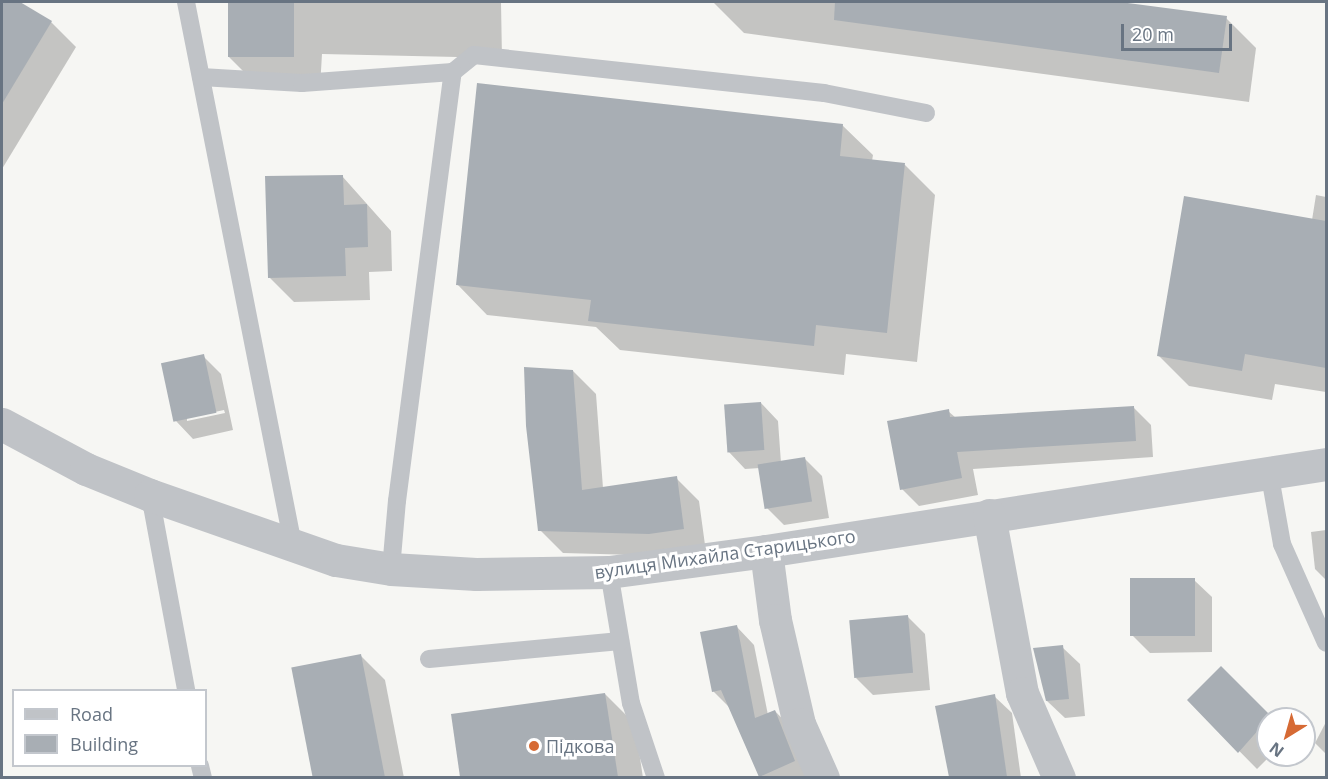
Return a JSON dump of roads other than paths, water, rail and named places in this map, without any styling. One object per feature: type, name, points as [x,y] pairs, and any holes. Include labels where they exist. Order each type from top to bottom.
[{"type":"street","name":"вулиця Михайла Старицького","points":[[2,424],[86,469],[150,495],[336,560],[391,569],[477,574],[609,572],[766,551],[1269,471],[1326,464]]},
{"type":"street","points":[[989,515],[1022,693],[1059,777]]},
{"type":"street","points":[[766,551],[775,620],[799,724],[823,777]]},
{"type":"lane","points":[[186,2],[293,545]]},
{"type":"lane","points":[[201,77],[302,83],[453,72],[474,55],[824,93],[926,113]]},
{"type":"lane","points":[[391,569],[397,501],[453,72]]},
{"type":"lane","points":[[1269,471],[1282,544],[1326,643]]},
{"type":"lane","points":[[150,495],[186,689]]},
{"type":"lane","points":[[609,572],[631,703],[656,777]]},
{"type":"lane","points":[[429,659],[620,641]]},
{"type":"place","name":"Підкова","points":[[534,746]]}]
